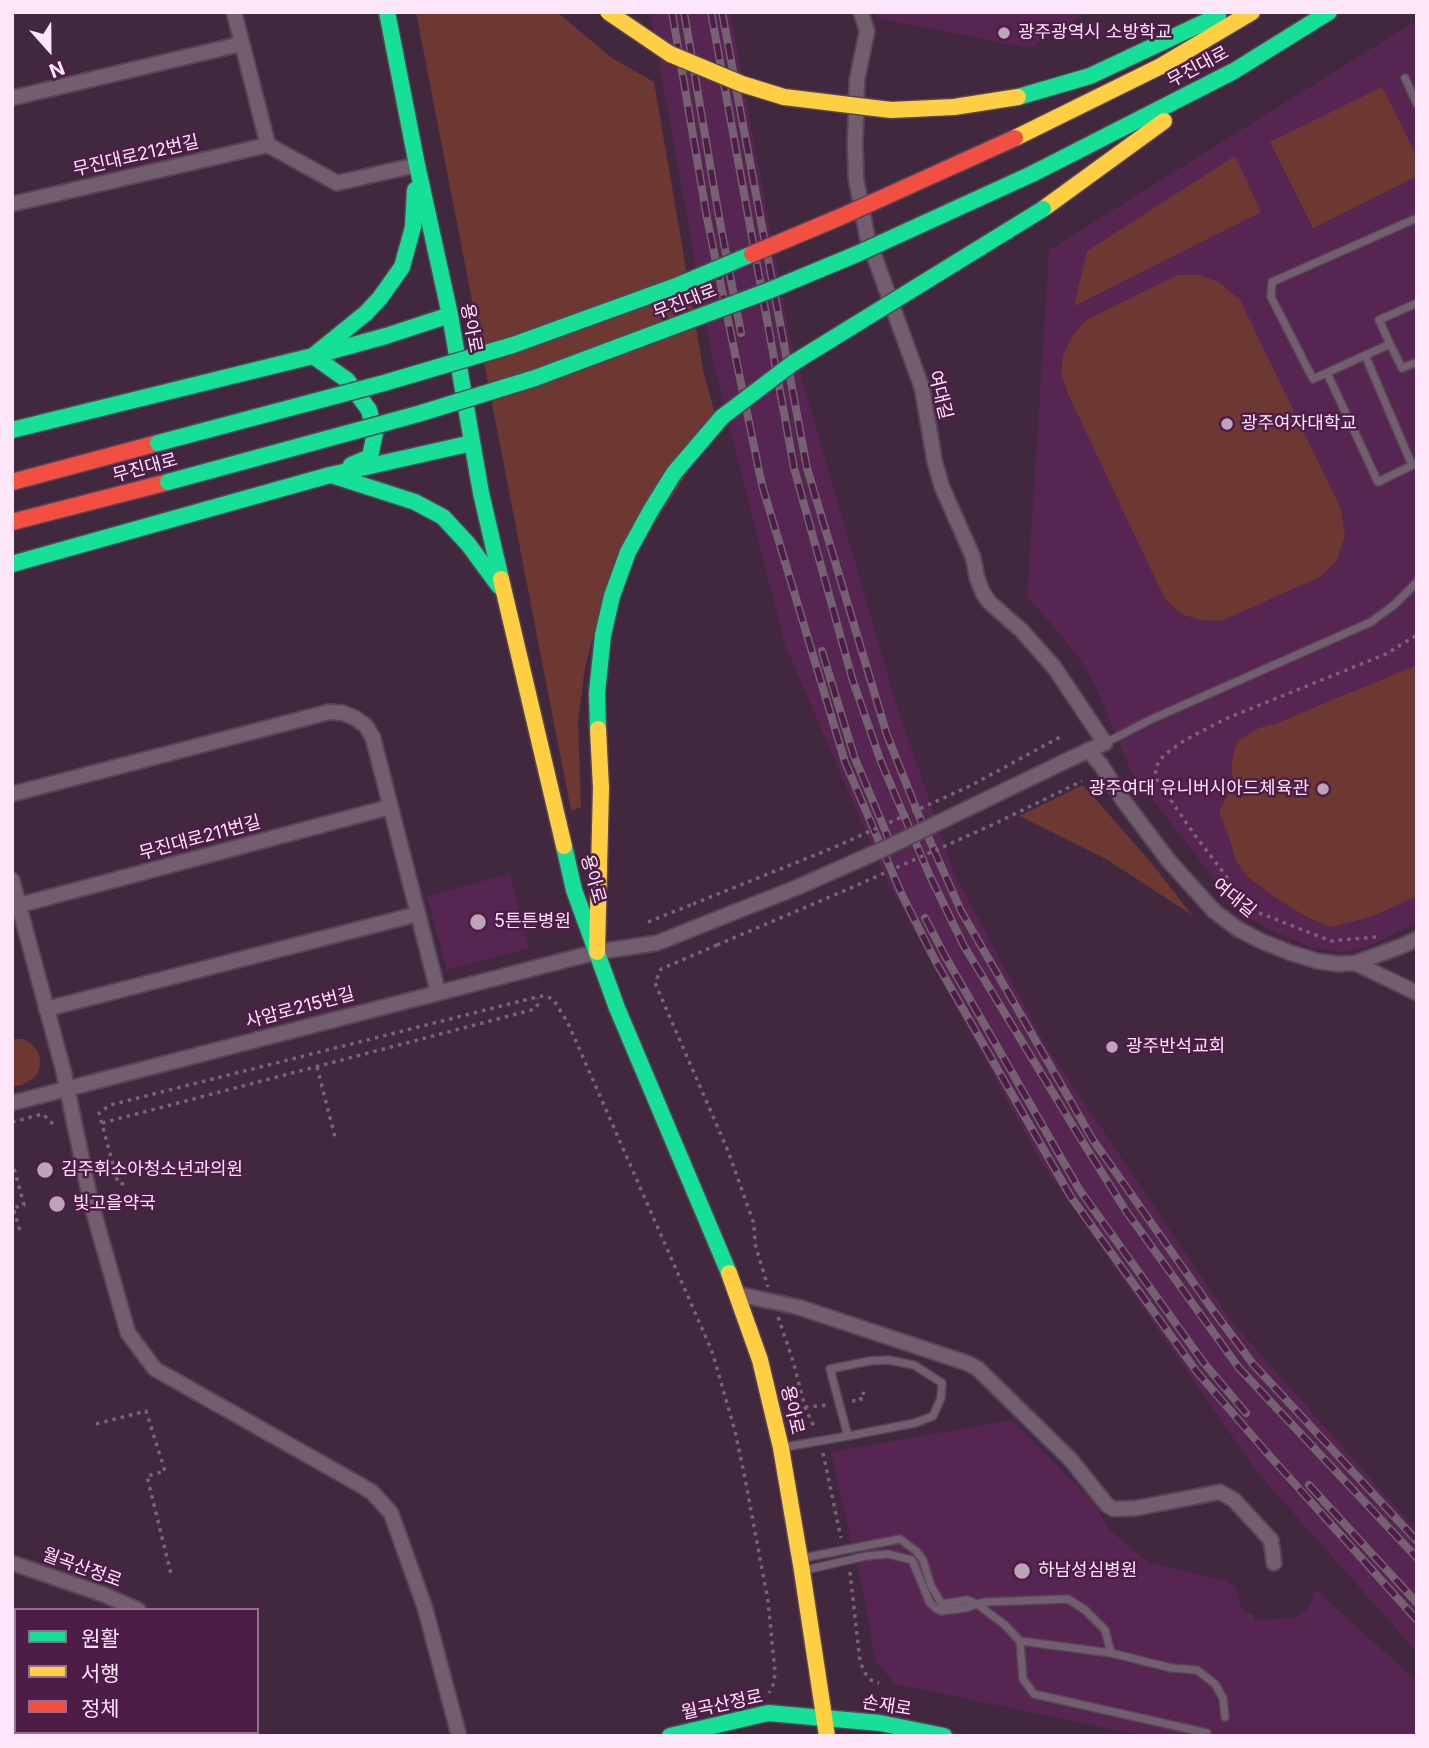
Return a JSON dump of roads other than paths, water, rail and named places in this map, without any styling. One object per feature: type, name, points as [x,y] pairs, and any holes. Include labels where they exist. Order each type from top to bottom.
[{"type":"main road","name":"용아로","points":[[387,12],[450,315],[481,493],[574,890],[617,1008],[737,1294],[760,1360],[780,1448],[801,1565],[827,1736]]},
{"type":"main road","points":[[608,12],[670,54],[742,84],[784,97],[891,110],[954,107],[1018,97],[1090,76],[1226,12]]},
{"type":"main road","name":"무진대로","points":[[12,482],[384,383],[513,345],[688,281],[838,218],[1015,138],[1161,66],[1252,12]]},
{"type":"main road","name":"무진대로","points":[[12,522],[418,414],[535,378],[768,291],[857,254],[1032,174],[1234,71],[1329,12]]},
{"type":"main road","points":[[597,952],[601,788],[597,693],[603,635],[612,596],[628,552],[674,473],[722,417],[793,363],[1043,209],[1234,71]]},
{"type":"main road","points":[[313,356],[366,313],[402,267],[413,226],[417,165]]},
{"type":"main road","points":[[12,430],[313,356],[450,315]]},
{"type":"main road","points":[[313,356],[347,380],[369,410],[375,433],[370,457],[330,475]]},
{"type":"main road","points":[[12,564],[330,475],[472,443]]},
{"type":"main road","points":[[330,475],[415,502],[443,517],[468,544],[505,594]]},
{"type":"main road","name":"월곡산정로","points":[[670,1736],[768,1713],[824,1717]]},
{"type":"main road","name":"손재로","points":[[824,1717],[880,1723],[944,1736]]},
{"type":"street","points":[[234,12],[268,145],[337,183],[417,165]]},
{"type":"street","name":"여대길","points":[[861,12],[867,31],[856,80],[856,179],[867,236],[922,388],[942,488],[973,557],[977,578],[989,602],[1021,630],[1054,667],[1105,743]]},
{"type":"street","points":[[12,98],[242,44]]},
{"type":"street","name":"무진대로212번길","points":[[12,204],[268,145]]},
{"type":"street","points":[[12,794],[329,712],[343,713],[355,718],[366,726],[373,738],[438,992]]},
{"type":"street","name":"사암로215번길","points":[[12,1103],[597,952],[657,943],[798,887],[888,847],[1105,743]]},
{"type":"street","name":"여대길","points":[[1088,750],[1169,861],[1214,911],[1238,929],[1281,949],[1317,961],[1338,964],[1355,962],[1417,939]]},
{"type":"street","name":"무진대로211번길","points":[[16,906],[390,807]]},
{"type":"street","points":[[12,880],[16,906],[68,1089],[91,1203],[128,1333],[155,1369],[372,1492],[391,1513],[425,1608],[459,1736]]},
{"type":"street","points":[[47,1009],[418,914]]},
{"type":"street","points":[[1355,962],[1417,993]]},
{"type":"street","points":[[737,1294],[798,1307],[968,1363],[977,1368],[1070,1460],[1107,1505],[1114,1509],[1137,1508],[1220,1492],[1234,1500],[1271,1540],[1274,1563]]},
{"type":"street","name":"월곡산정로","points":[[12,1563],[105,1595],[134,1608]]},
{"type":"lane","points":[[1405,78],[1417,104]]},
{"type":"lane","points":[[1390,344],[1313,379],[1271,297],[1272,282],[1417,218]]},
{"type":"lane","points":[[1416,364],[1402,369],[1379,320],[1417,303]]},
{"type":"lane","points":[[1327,373],[1378,482],[1414,464],[1365,355]]},
{"type":"lane","points":[[1105,743],[1152,719],[1371,622],[1394,605],[1417,582]]},
{"type":"lane","points":[[780,1448],[848,1436],[915,1423],[933,1416],[941,1398],[942,1383],[914,1365],[888,1360],[830,1369],[848,1436]]},
{"type":"lane","points":[[801,1565],[846,1550],[900,1539],[923,1560],[931,1586],[942,1604],[1068,1599],[1085,1609],[1105,1630],[1111,1653]]},
{"type":"lane","points":[[801,1565],[888,1554],[912,1560],[930,1603],[937,1609],[941,1611],[967,1604]]},
{"type":"lane","points":[[977,1604],[1005,1625],[1020,1641],[1023,1678],[1034,1694],[1207,1733]]},
{"type":"lane","points":[[1020,1641],[1111,1653],[1171,1668],[1197,1670],[1215,1684],[1223,1698],[1225,1717]]},
{"type":"railway","points":[[672,12],[707,218],[762,485],[845,762],[902,895],[936,962],[1071,1197],[1197,1372],[1417,1620]]},
{"type":"railway","points":[[684,12],[741,333]]},
{"type":"railway","points":[[711,12],[794,468],[852,678],[881,762],[930,876],[964,946],[1126,1211],[1239,1368],[1417,1558]]},
{"type":"railway","points":[[722,12],[807,468],[887,735],[961,911],[1093,1140],[1209,1305],[1253,1364],[1417,1541]]},
{"type":"railway","points":[[822,651],[854,756],[890,842]]},
{"type":"railway","points":[[925,918],[1079,1189],[1204,1363],[1246,1413]]},
{"type":"railway","points":[[1309,1485],[1417,1603]]},
{"type":"place","name":"광주광역시 소방학교","points":[[1004,33]]},
{"type":"place","name":"광주여자대학교","points":[[1227,424]]},
{"type":"place","name":"광주여대 유니버시아드체육관","points":[[1323,789]]},
{"type":"place","name":"5튼튼병원","points":[[478,922]]},
{"type":"place","name":"광주반석교회","points":[[1112,1047]]},
{"type":"place","name":"김주휘소아청소년과의원","points":[[45,1170]]},
{"type":"place","name":"빛고을약국","points":[[57,1204]]},
{"type":"place","name":"하남성심병원","points":[[1022,1571]]}]
